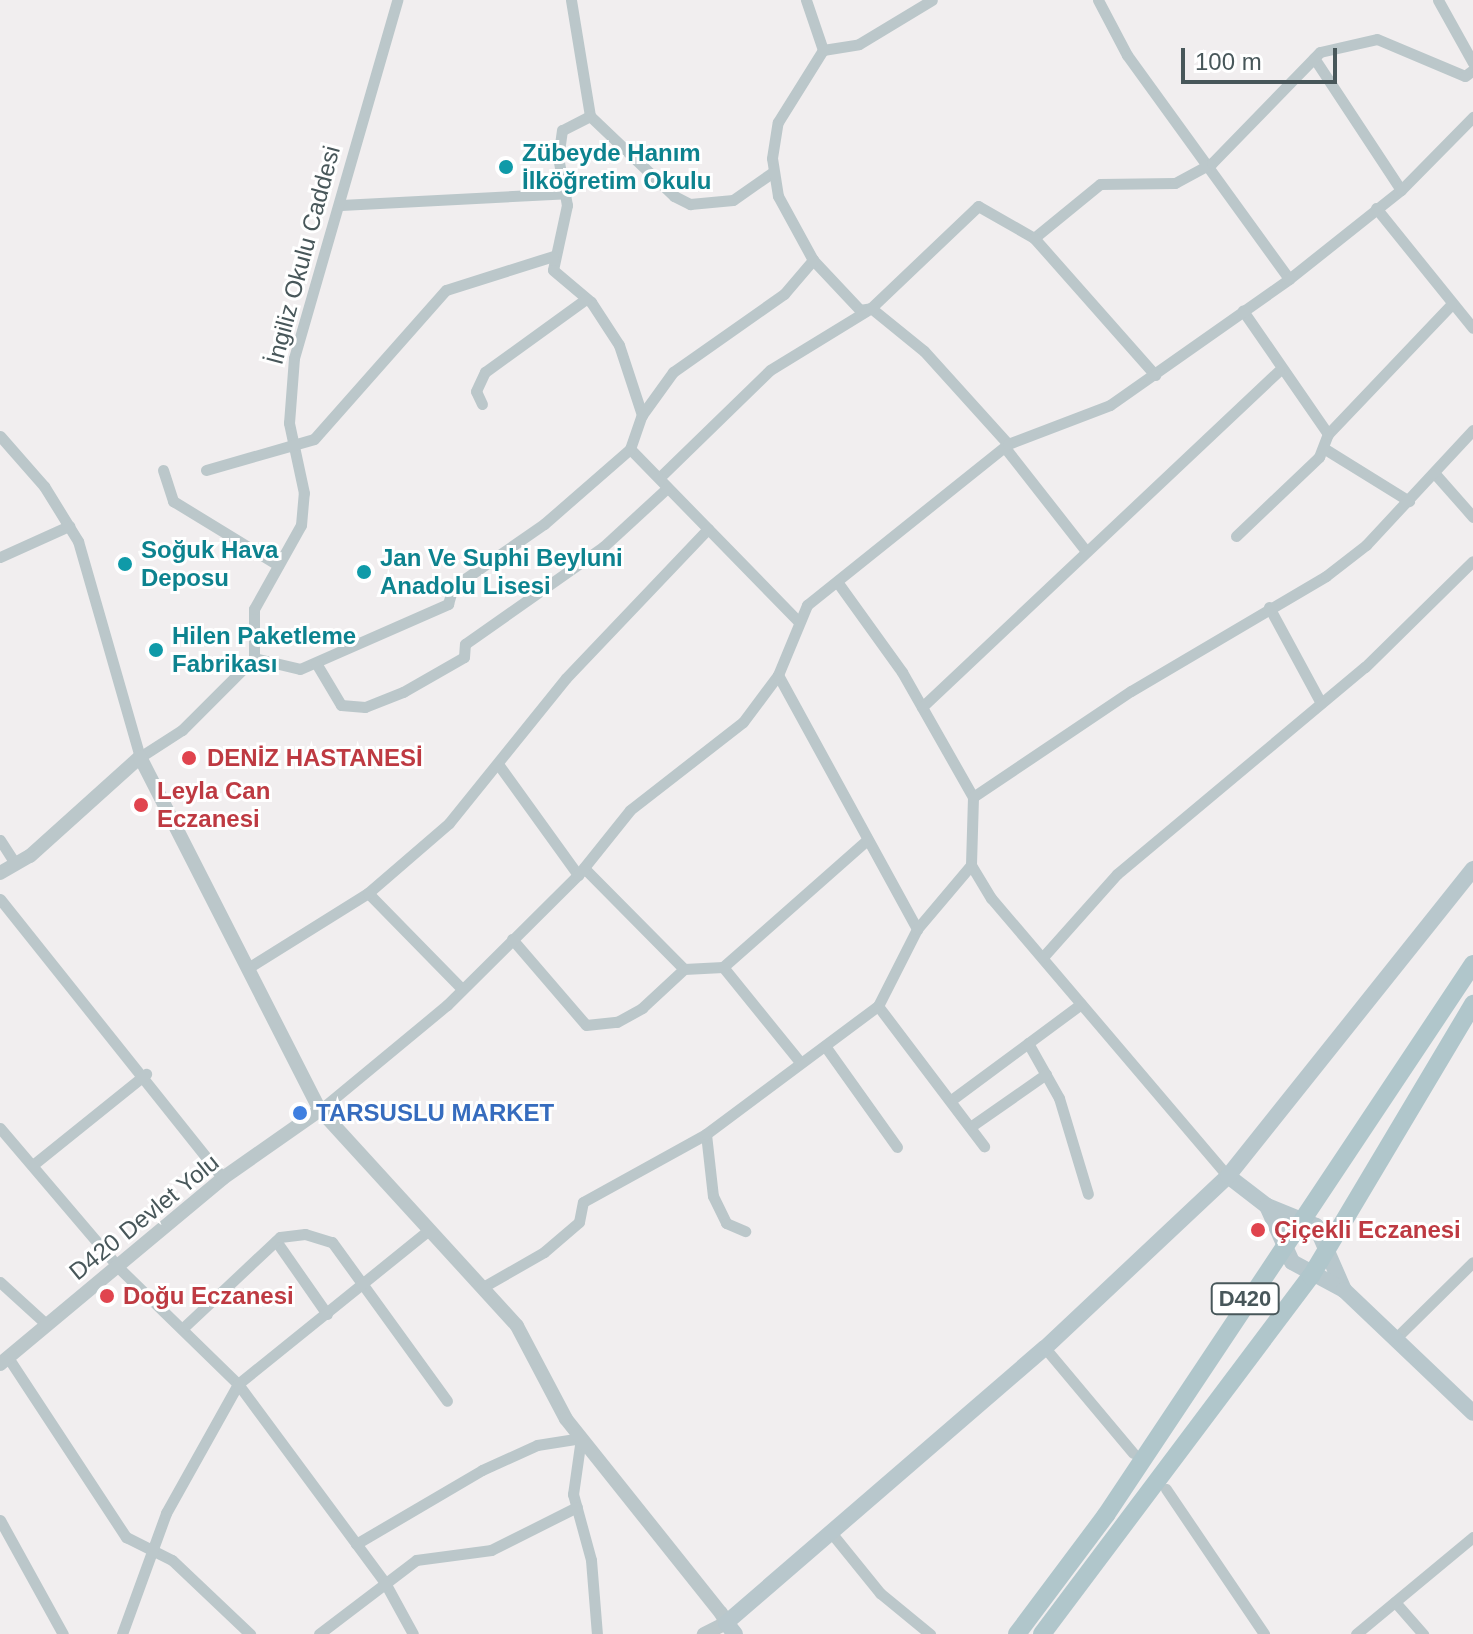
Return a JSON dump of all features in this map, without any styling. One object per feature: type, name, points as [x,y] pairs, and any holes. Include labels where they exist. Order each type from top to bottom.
[{"type":"main road","points":[[731,1628],[1045,1348],[1228,1176],[1473,869]]},
{"type":"main road","name":"D420","points":[[1017,1634],[1106,1515],[1283,1239],[1473,964]]},
{"type":"main road","points":[[1042,1634],[1311,1276],[1473,1004]]},
{"type":"main road","points":[[1228,1176],[1267,1206],[1316,1226],[1344,1290]]},
{"type":"main road","points":[[1267,1206],[1292,1262],[1311,1276],[1344,1290],[1398,1336],[1473,1413]]},
{"type":"street","name":"İngiliz Okulu Caddesi","points":[[254,658],[254,609],[301,525],[304,493],[290,449],[294,358],[341,205],[397,0]]},
{"type":"street","points":[[571,0],[590,116],[690,204],[733,200],[773,172]]},
{"type":"street","points":[[806,0],[823,50]]},
{"type":"street","points":[[932,0],[859,44],[823,50],[778,122],[773,172],[790,226],[813,260],[860,310],[871,308],[924,351],[1007,446],[1086,551]]},
{"type":"street","points":[[1098,0],[1206,167],[1289,279]]},
{"type":"street","points":[[1438,0],[1473,63]]},
{"type":"street","points":[[1034,238],[1100,184],[1175,183],[1206,167],[1314,58],[1377,39],[1465,76],[1473,70]]},
{"type":"street","points":[[1314,58],[1401,190]]},
{"type":"street","points":[[590,116],[562,130],[558,157],[567,193],[553,256],[560,279],[586,299],[629,363],[642,415]]},
{"type":"street","points":[[320,1110],[461,988],[512,939],[581,872],[630,810],[743,722],[778,675],[797,620],[838,583],[1007,446],[1110,405],[1289,279],[1401,190],[1473,117]]},
{"type":"street","points":[[341,205],[567,193]]},
{"type":"street","points":[[660,477],[770,370],[871,308],[978,206],[1034,238],[1155,375]]},
{"type":"street","points":[[1376,208],[1451,305],[1473,326]]},
{"type":"street","points":[[206,470],[290,449],[314,439],[446,290],[553,256]]},
{"type":"street","points":[[0,873],[140,757],[182,730],[254,658],[275,668],[316,663],[448,604],[453,587],[544,524],[630,449],[642,415],[673,372],[784,294],[813,260]]},
{"type":"street","points":[[482,404],[476,391],[485,372],[586,299]]},
{"type":"street","points":[[1236,536],[1325,449],[1328,434],[1451,305]]},
{"type":"street","points":[[1243,311],[1278,371],[1328,434]]},
{"type":"street","points":[[922,707],[1278,371]]},
{"type":"street","points":[[973,797],[1269,607],[1326,576],[1436,475],[1473,430]]},
{"type":"street","points":[[0,436],[69,526],[140,757],[320,1110],[517,1326],[581,1438],[731,1628],[704,1634]]},
{"type":"street","points":[[630,449],[797,620]]},
{"type":"street","points":[[1325,449],[1409,501]]},
{"type":"street","points":[[163,470],[173,501],[278,565]]},
{"type":"street","points":[[1436,475],[1473,517]]},
{"type":"street","points":[[316,663],[341,705],[365,707],[403,692],[464,657],[465,644],[603,547],[666,489]]},
{"type":"street","points":[[0,557],[69,526]]},
{"type":"street","points":[[248,968],[368,893],[477,797],[498,764],[566,678],[708,529]]},
{"type":"street","points":[[1043,957],[1127,865],[1321,703],[1473,561]]},
{"type":"street","points":[[483,1287],[544,1252],[579,1222],[583,1202],[706,1134],[878,1006],[917,929],[971,865],[973,797],[922,707],[838,583]]},
{"type":"street","points":[[1269,607],[1321,703]]},
{"type":"street","points":[[778,675],[866,841],[917,929]]},
{"type":"street","points":[[498,764],[581,872],[684,969]]},
{"type":"street","points":[[0,840],[15,863]]},
{"type":"street","points":[[512,939],[586,1025],[617,1022],[642,1008],[684,969],[723,967],[866,841]]},
{"type":"street","points":[[971,865],[1081,1004],[1228,1176]]},
{"type":"street","points":[[368,893],[461,988]]},
{"type":"street","points":[[0,899],[146,1074],[223,1178]]},
{"type":"street","points":[[723,967],[800,1062]]},
{"type":"street","points":[[954,1098],[1081,1004]]},
{"type":"street","points":[[878,1006],[954,1098],[984,1146]]},
{"type":"street","points":[[1028,1043],[1046,1074],[1088,1194]]},
{"type":"street","points":[[825,1046],[897,1147]]},
{"type":"street","points":[[34,1164],[146,1074]]},
{"type":"street","points":[[973,1125],[1046,1074]]},
{"type":"street","name":"D420 Devlet Yolu","points":[[4,1360],[119,1268],[223,1178],[320,1110]]},
{"type":"street","points":[[0,1128],[34,1164],[119,1268],[238,1384],[384,1581],[413,1634]]},
{"type":"street","points":[[706,1134],[713,1196],[726,1223],[745,1231]]},
{"type":"street","points":[[122,1634],[166,1513],[238,1384],[429,1230]]},
{"type":"street","points":[[183,1328],[276,1241],[305,1234],[332,1242],[366,1283],[447,1401]]},
{"type":"street","points":[[276,1241],[327,1314]]},
{"type":"street","points":[[1398,1336],[1473,1262]]},
{"type":"street","points":[[0,1282],[46,1324]]},
{"type":"street","points":[[1045,1348],[1133,1453]]},
{"type":"street","points":[[4,1360],[126,1537],[154,1550],[250,1634]]},
{"type":"street","points":[[581,1438],[573,1464],[577,1507],[591,1560],[597,1634]]},
{"type":"street","points":[[356,1544],[496,1464],[537,1445],[581,1438]]},
{"type":"street","points":[[1166,1489],[1264,1634]]},
{"type":"street","points":[[319,1634],[384,1581],[416,1560],[491,1550],[577,1507]]},
{"type":"street","points":[[0,1520],[63,1634]]},
{"type":"street","points":[[833,1535],[880,1593],[930,1634]]},
{"type":"street","points":[[1356,1634],[1473,1537]]},
{"type":"street","points":[[1395,1602],[1423,1634]]},
{"type":"place","name":"Zübeyde Hanım İlköğretim Okulu","points":[[506,167]]},
{"type":"place","name":"Soğuk Hava Deposu","points":[[125,564]]},
{"type":"place","name":"Jan Ve Suphi Beyluni Anadolu Lisesi","points":[[364,572]]},
{"type":"place","name":"Hilen Paketleme Fabrikası","points":[[156,650]]},
{"type":"place","name":"DENİZ HASTANESİ","points":[[189,758]]},
{"type":"place","name":"Leyla Can Eczanesi","points":[[141,805]]},
{"type":"place","name":"TARSUSLU MARKET","points":[[300,1113]]},
{"type":"place","name":"Çiçekli Eczanesi","points":[[1258,1230]]},
{"type":"place","name":"Doğu Eczanesi","points":[[107,1296]]}]
